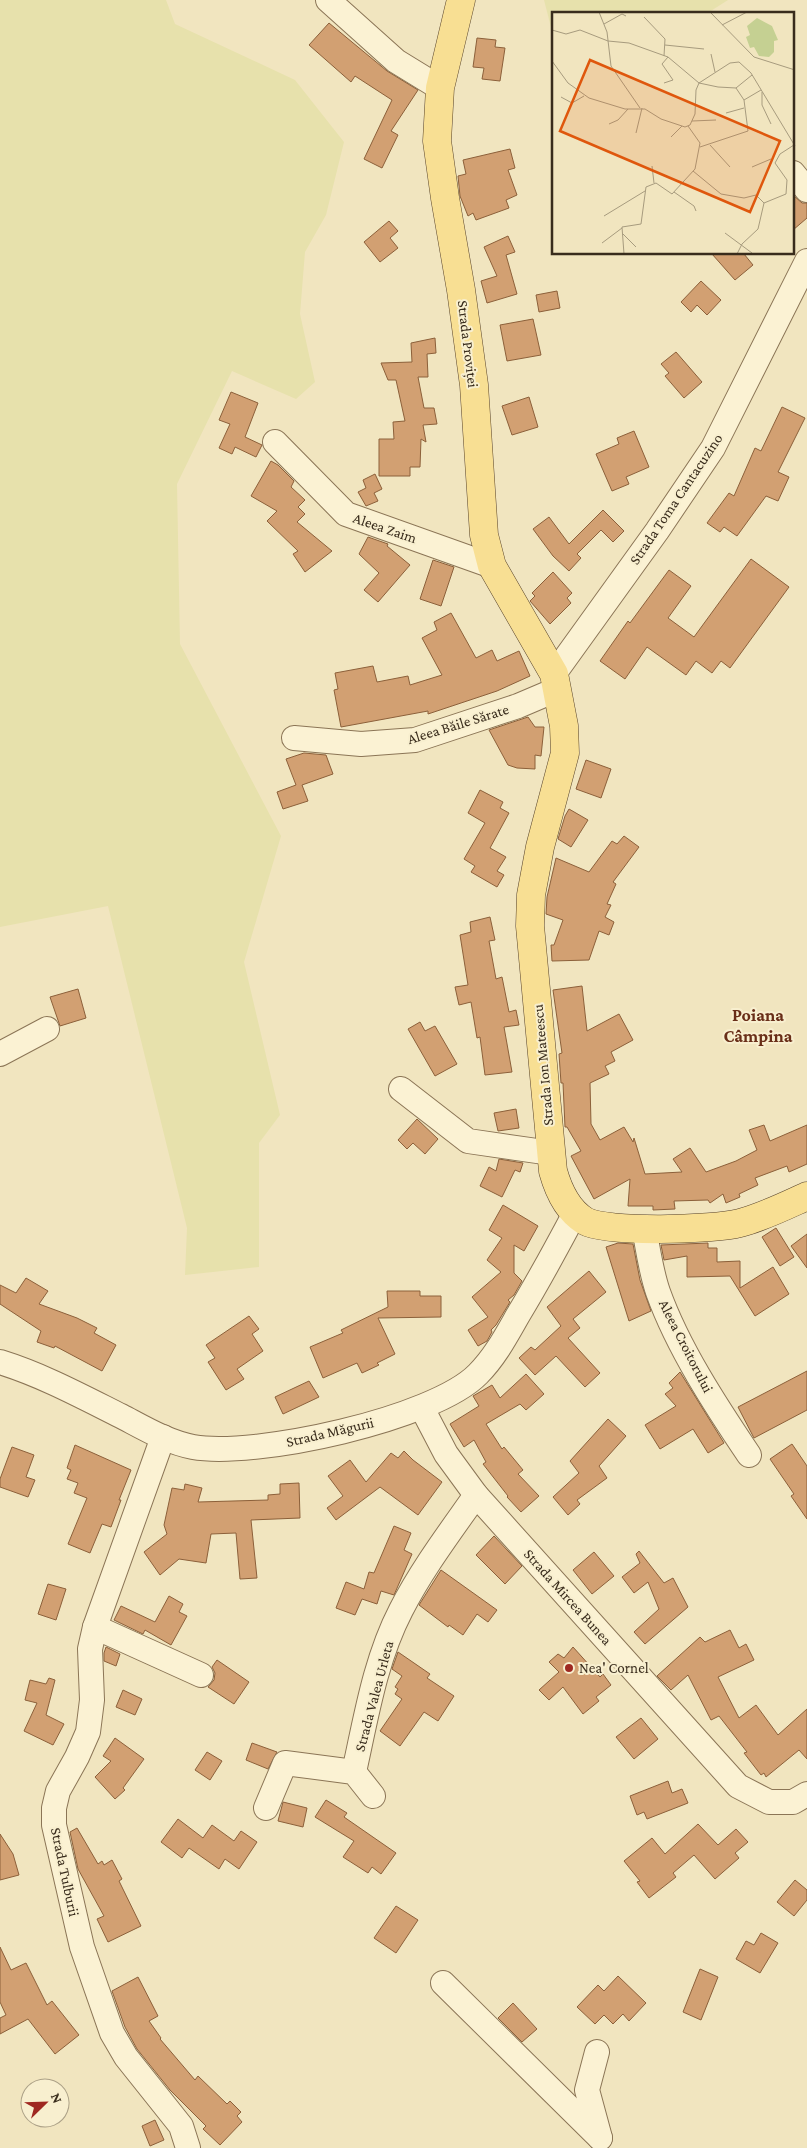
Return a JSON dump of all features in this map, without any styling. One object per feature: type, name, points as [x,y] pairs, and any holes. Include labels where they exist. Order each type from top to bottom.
[{"type":"main road","name":"Strada Proviței","points":[[461,0],[440,88],[437,141],[474,385],[484,535],[492,566],[556,682]]},
{"type":"main road","name":"Strada Ion Mateescu","points":[[556,682],[564,726],[564,753],[533,885],[530,926],[551,1153],[557,1186],[575,1213],[585,1221],[598,1226],[644,1228],[700,1228],[739,1223],[807,1196]]},
{"type":"street","points":[[328,0],[396,61],[440,88]]},
{"type":"street","points":[[794,174],[807,190]]},
{"type":"street","name":"Strada Toma Cantacuzino","points":[[556,682],[713,448],[807,261]]},
{"type":"street","name":"Aleea Zaim","points":[[275,442],[346,514],[492,566]]},
{"type":"street","name":"Aleea Băile Sărate","points":[[294,738],[330,743],[361,744],[415,740],[518,706],[556,682]]},
{"type":"street","points":[[0,1054],[47,1029]]},
{"type":"street","points":[[402,1089],[468,1142],[551,1153]]},
{"type":"street","name":"Strada Măgurii","points":[[0,1362],[66,1388],[163,1437],[193,1447],[218,1449],[251,1448],[298,1442],[422,1408],[458,1390],[476,1376],[493,1358],[540,1279],[575,1213]]},
{"type":"street","name":"Aleea Croitorului","points":[[644,1228],[658,1290],[668,1316],[719,1410],[749,1455]]},
{"type":"street","name":"Strada Mircea Bunea","points":[[422,1408],[446,1454],[476,1495],[738,1786],[769,1802],[793,1802],[807,1794]]},
{"type":"street","name":"Strada Tulburii","points":[[163,1437],[90,1649],[91,1715],[88,1732],[58,1791],[54,1808],[57,1845],[82,1947],[112,2033],[126,2057],[181,2126],[188,2148]]},
{"type":"street","name":"Strada Valea Urleta","points":[[354,1772],[376,1676],[400,1611],[428,1563],[476,1495]]},
{"type":"street","points":[[96,1627],[201,1675]]},
{"type":"street","points":[[266,1808],[286,1763],[354,1772],[373,1796]]},
{"type":"street","points":[[442,1983],[603,2143]]},
{"type":"street","points":[[596,2052],[588,2090],[603,2143]]},
{"type":"shaded area","points":[[0,0],[166,0],[175,24],[295,80],[344,142],[326,215],[305,252],[300,314],[315,382],[296,399],[232,371],[177,484],[180,644],[281,836],[244,962],[280,1115],[259,1143],[259,1267],[185,1275],[187,1228],[108,906],[0,927]]},
{"type":"shaded area","points":[[544,0],[728,0],[709,12],[552,12],[552,31]]},
{"type":"building","points":[[329,23],[387,71],[418,90],[391,131],[398,135],[382,168],[364,159],[392,100],[355,76],[351,82],[309,45]]},
{"type":"building","points":[[477,38],[496,40],[495,47],[505,48],[500,81],[482,79],[484,68],[473,67]]},
{"type":"building","points":[[510,149],[515,168],[508,170],[517,195],[506,200],[509,208],[476,220],[473,213],[468,216],[460,196],[458,176],[466,174],[463,160]]},
{"type":"building","points":[[794,196],[802,203],[807,203],[807,218],[794,229]]},
{"type":"building","points":[[389,221],[398,231],[390,238],[398,248],[380,262],[364,242]]},
{"type":"building","points":[[508,236],[515,252],[506,255],[517,294],[487,303],[481,281],[497,276],[484,247]]},
{"type":"building","points":[[713,255],[745,255],[753,265],[735,280]]},
{"type":"building","points":[[701,281],[721,300],[707,315],[697,305],[691,312],[681,302]]},
{"type":"building","points":[[557,291],[560,308],[539,312],[536,295]]},
{"type":"building","points":[[533,319],[541,355],[507,361],[500,325]]},
{"type":"building","points":[[435,338],[436,353],[427,354],[428,377],[418,377],[424,408],[434,408],[437,424],[423,425],[426,442],[421,439],[420,467],[410,467],[410,476],[379,476],[379,439],[394,439],[393,422],[405,421],[396,380],[388,380],[381,363],[412,362],[411,343]]},
{"type":"building","points":[[676,352],[702,382],[684,398],[665,376],[669,373],[661,364]]},
{"type":"building","points":[[231,392],[258,403],[245,437],[262,445],[256,457],[235,447],[232,454],[219,448],[230,424],[219,420]]},
{"type":"building","points":[[529,397],[538,427],[512,435],[502,406]]},
{"type":"building","points":[[782,407],[805,418],[778,472],[789,477],[778,501],[766,496],[737,536],[724,527],[720,532],[707,523],[729,493],[734,496],[755,448],[761,451]]},
{"type":"building","points":[[634,431],[649,467],[626,477],[629,484],[612,491],[596,454],[619,444],[617,438]]},
{"type":"building","points":[[271,461],[278,465],[294,481],[291,487],[305,500],[298,507],[305,514],[297,522],[332,551],[305,572],[293,554],[298,551],[267,521],[277,511],[251,496]]},
{"type":"building","points":[[375,474],[382,489],[374,493],[378,501],[366,506],[358,492],[366,488],[363,480]]},
{"type":"building","points":[[603,510],[624,531],[613,542],[601,530],[577,554],[581,558],[569,571],[553,556],[533,529],[549,517],[569,544]]},
{"type":"building","points":[[368,537],[388,544],[387,546],[410,565],[378,602],[364,590],[379,573],[359,554]]},
{"type":"building","points":[[751,559],[789,587],[730,668],[721,661],[712,673],[696,661],[686,675],[647,647],[625,679],[600,661],[628,621],[630,623],[669,570],[691,586],[668,618],[694,637]]},
{"type":"building","points":[[433,560],[454,567],[441,606],[420,599]]},
{"type":"building","points":[[553,572],[572,593],[567,598],[571,603],[550,624],[530,601],[535,596],[532,593]]},
{"type":"building","points":[[451,613],[476,658],[492,650],[497,661],[519,651],[530,676],[497,691],[428,714],[428,711],[341,727],[334,690],[338,689],[335,673],[373,666],[377,682],[408,676],[410,685],[442,675],[422,638],[437,630],[434,622]]},
{"type":"building","points":[[528,717],[535,727],[544,727],[541,756],[535,755],[535,769],[517,768],[508,765],[489,730]]},
{"type":"building","points":[[304,753],[326,755],[333,774],[302,785],[308,801],[283,809],[277,792],[296,785],[286,759]]},
{"type":"building","points":[[586,760],[611,769],[601,798],[576,789]]},
{"type":"building","points":[[480,790],[503,802],[500,808],[509,813],[490,848],[506,857],[497,871],[504,875],[497,887],[471,872],[475,866],[464,859],[485,823],[468,813]]},
{"type":"building","points":[[569,809],[588,820],[571,847],[558,839]]},
{"type":"building","points":[[624,836],[639,847],[613,882],[616,884],[607,904],[611,905],[605,917],[614,922],[609,935],[599,931],[589,960],[552,961],[551,945],[554,945],[563,920],[546,914],[547,897],[556,858],[589,872],[612,841],[617,844]]},
{"type":"building","points":[[490,917],[495,940],[489,941],[496,979],[502,977],[509,1012],[516,1010],[519,1025],[504,1027],[512,1072],[485,1075],[480,1037],[477,1038],[471,1002],[459,1005],[455,987],[468,985],[460,935],[471,932],[470,922]]},
{"type":"building","points":[[582,986],[587,1031],[619,1014],[633,1040],[611,1052],[615,1061],[605,1066],[609,1074],[590,1083],[591,1124],[600,1140],[624,1127],[633,1142],[634,1138],[645,1174],[682,1172],[673,1159],[690,1148],[706,1172],[736,1161],[757,1150],[749,1130],[764,1125],[770,1141],[807,1125],[807,1164],[789,1172],[787,1166],[755,1178],[758,1185],[739,1194],[740,1197],[726,1203],[723,1194],[710,1203],[708,1200],[674,1201],[675,1209],[653,1210],[653,1206],[628,1206],[630,1179],[594,1199],[571,1156],[581,1151],[567,1127],[565,1127],[563,1083],[561,1083],[559,1054],[562,1053],[553,990]]},
{"type":"building","points":[[78,989],[86,1018],[60,1026],[50,997]]},
{"type":"building","points":[[420,1022],[425,1031],[435,1026],[457,1064],[435,1076],[408,1029]]},
{"type":"building","points":[[516,1109],[519,1128],[498,1131],[494,1113]]},
{"type":"building","points":[[417,1119],[438,1139],[425,1154],[413,1143],[407,1149],[398,1140]]},
{"type":"building","points":[[499,1159],[523,1163],[520,1172],[515,1170],[502,1197],[480,1186],[489,1167],[496,1171]]},
{"type":"building","points":[[503,1205],[538,1226],[524,1251],[514,1245],[514,1273],[522,1281],[514,1295],[508,1300],[510,1302],[491,1330],[492,1332],[487,1341],[478,1346],[468,1330],[488,1317],[472,1297],[501,1272],[487,1260],[502,1238],[489,1230]]},
{"type":"building","points":[[776,1228],[794,1257],[780,1266],[762,1237]]},
{"type":"building","points":[[807,1234],[807,1268],[791,1246]]},
{"type":"building","points":[[618,1243],[633,1244],[640,1280],[651,1311],[629,1321],[606,1247]]},
{"type":"building","points":[[708,1243],[708,1248],[717,1248],[717,1262],[740,1261],[740,1288],[773,1267],[789,1294],[755,1316],[730,1276],[687,1277],[687,1256],[664,1260],[661,1245]]},
{"type":"building","points":[[589,1271],[606,1292],[573,1319],[580,1328],[568,1338],[600,1373],[585,1387],[556,1356],[535,1375],[519,1358],[531,1347],[535,1350],[561,1326],[547,1307]]},
{"type":"building","points":[[26,1278],[48,1291],[39,1304],[77,1318],[97,1328],[94,1333],[116,1345],[102,1371],[55,1346],[54,1348],[37,1342],[41,1331],[0,1304],[0,1285],[16,1293]]},
{"type":"building","points":[[387,1291],[420,1291],[420,1296],[441,1296],[441,1317],[378,1318],[395,1354],[377,1363],[379,1365],[362,1373],[357,1363],[323,1378],[310,1347],[343,1333],[341,1330],[388,1307]]},
{"type":"building","points":[[249,1316],[259,1329],[252,1334],[263,1351],[237,1369],[244,1379],[226,1390],[208,1362],[215,1358],[206,1345]]},
{"type":"building","points":[[807,1371],[807,1410],[754,1438],[738,1407]]},
{"type":"building","points":[[680,1372],[724,1443],[708,1453],[693,1429],[660,1449],[645,1425],[676,1406],[665,1394],[673,1388],[669,1383]]},
{"type":"building","points":[[526,1374],[544,1394],[526,1410],[520,1404],[486,1424],[502,1449],[504,1447],[523,1470],[518,1474],[539,1496],[521,1512],[507,1497],[483,1464],[486,1462],[474,1440],[464,1447],[450,1424],[479,1406],[473,1396],[492,1385],[500,1398]]},
{"type":"building","points":[[309,1381],[319,1397],[283,1414],[275,1397]]},
{"type":"building","points":[[608,1419],[626,1436],[599,1466],[607,1478],[577,1500],[580,1504],[568,1515],[553,1497],[579,1473],[570,1461]]},
{"type":"building","points":[[792,1444],[807,1466],[807,1519],[791,1496],[794,1494],[770,1459]]},
{"type":"building","points":[[75,1445],[131,1470],[111,1527],[102,1524],[90,1553],[68,1544],[87,1498],[74,1493],[78,1483],[67,1479],[71,1470],[67,1468]]},
{"type":"building","points":[[12,1447],[34,1455],[26,1477],[35,1480],[28,1497],[0,1487],[0,1479]]},
{"type":"building","points":[[404,1451],[442,1482],[418,1515],[380,1487],[336,1520],[327,1508],[343,1496],[328,1476],[350,1460],[366,1482],[391,1453],[398,1458]]},
{"type":"building","points":[[299,1483],[300,1518],[251,1520],[257,1578],[240,1579],[236,1533],[211,1534],[206,1563],[179,1559],[160,1575],[144,1552],[167,1534],[164,1525],[172,1488],[184,1490],[185,1484],[202,1488],[198,1502],[268,1500],[268,1495],[280,1494],[280,1484]]},
{"type":"building","points":[[394,1526],[411,1533],[404,1550],[412,1554],[394,1595],[381,1591],[377,1604],[362,1599],[355,1615],[336,1608],[346,1582],[364,1589],[369,1572],[374,1573]]},
{"type":"building","points":[[494,1536],[522,1566],[505,1584],[476,1555]]},
{"type":"building","points":[[639,1551],[664,1583],[673,1578],[688,1607],[645,1644],[634,1632],[659,1609],[648,1582],[634,1593],[622,1577],[640,1563],[636,1554]]},
{"type":"building","points":[[594,1552],[614,1576],[592,1594],[573,1570]]},
{"type":"building","points":[[441,1570],[497,1610],[488,1622],[477,1614],[463,1635],[449,1625],[448,1627],[419,1605]]},
{"type":"building","points":[[48,1584],[66,1589],[56,1620],[38,1614]]},
{"type":"building","points":[[169,1596],[183,1604],[179,1612],[187,1616],[171,1645],[145,1630],[143,1634],[114,1620],[121,1606],[155,1622]]},
{"type":"building","points":[[730,1630],[739,1648],[746,1644],[754,1660],[718,1677],[739,1718],[756,1705],[778,1735],[807,1709],[807,1759],[799,1750],[766,1777],[764,1773],[761,1775],[744,1753],[747,1752],[719,1716],[711,1720],[688,1675],[671,1690],[657,1676],[700,1637],[705,1642]]},
{"type":"building","points":[[106,1647],[120,1654],[116,1666],[104,1661]]},
{"type":"building","points":[[573,1647],[600,1677],[603,1674],[611,1685],[596,1697],[599,1701],[583,1714],[563,1687],[549,1700],[539,1690],[559,1672],[549,1662],[558,1654],[564,1658]]},
{"type":"building","points":[[398,1652],[430,1674],[427,1678],[454,1696],[438,1721],[424,1712],[400,1746],[380,1731],[402,1699],[395,1694],[398,1689],[395,1687],[402,1676],[392,1669]]},
{"type":"building","points":[[217,1660],[249,1682],[234,1704],[208,1687],[214,1680],[215,1673],[212,1667]]},
{"type":"building","points":[[49,1678],[55,1680],[46,1715],[64,1724],[53,1745],[24,1731],[37,1703],[25,1700],[30,1680],[46,1684]]},
{"type":"building","points":[[123,1690],[142,1699],[135,1715],[116,1707]]},
{"type":"building","points":[[641,1718],[658,1739],[634,1759],[616,1737]]},
{"type":"building","points":[[115,1738],[144,1759],[123,1788],[125,1790],[115,1799],[95,1777],[111,1761],[103,1756]]},
{"type":"building","points":[[252,1743],[277,1752],[268,1769],[246,1760]]},
{"type":"building","points":[[207,1752],[222,1761],[210,1780],[195,1770]]},
{"type":"building","points":[[668,1781],[672,1793],[682,1789],[688,1803],[647,1819],[644,1812],[637,1815],[630,1796]]},
{"type":"building","points":[[326,1800],[347,1813],[344,1817],[396,1853],[381,1874],[372,1867],[368,1873],[343,1857],[354,1841],[315,1817]]},
{"type":"building","points":[[283,1802],[307,1808],[303,1827],[278,1821]]},
{"type":"building","points":[[178,1819],[203,1838],[212,1825],[234,1841],[241,1831],[257,1842],[239,1869],[225,1859],[219,1869],[189,1848],[182,1858],[161,1842]]},
{"type":"building","points":[[698,1824],[718,1845],[736,1829],[748,1842],[735,1853],[739,1858],[715,1879],[694,1855],[673,1873],[676,1877],[649,1898],[637,1882],[640,1881],[624,1861],[652,1838],[665,1854]]},
{"type":"building","points":[[77,1828],[98,1864],[102,1861],[104,1865],[112,1860],[122,1879],[119,1881],[141,1926],[108,1942],[97,1919],[104,1916],[78,1869],[70,1832]]},
{"type":"building","points":[[0,1834],[13,1854],[19,1875],[0,1880]]},
{"type":"building","points":[[795,1880],[807,1890],[807,1900],[794,1916],[777,1902]]},
{"type":"building","points":[[396,1906],[418,1920],[396,1953],[374,1938]]},
{"type":"building","points":[[761,1933],[778,1943],[760,1973],[736,1959],[746,1941],[754,1945]]},
{"type":"building","points":[[0,1947],[11,1970],[26,1963],[47,2005],[52,2001],[79,2035],[55,2054],[28,2019],[0,2034],[0,2018],[6,2015],[0,2002]]},
{"type":"building","points":[[700,1969],[718,1977],[701,2020],[683,2012]]},
{"type":"building","points":[[618,1976],[646,2003],[629,2021],[623,2014],[613,2024],[604,2015],[595,2024],[577,2007],[598,1985],[604,1991]]},
{"type":"building","points":[[138,1977],[158,2016],[149,2021],[160,2039],[195,2080],[198,2076],[227,2104],[230,2101],[241,2112],[237,2116],[242,2122],[220,2145],[203,2129],[206,2126],[170,2090],[137,2049],[125,2027],[112,1991]]},
{"type":"building","points":[[513,2003],[537,2029],[522,2042],[498,2018]]},
{"type":"building","points":[[155,2120],[164,2140],[150,2146],[142,2126]]},
{"type":"place","name":"Nea' Cornel","points":[[569,1668]]},
{"type":"district","name":"Poiana Câmpina","points":[[758,1025]]}]
